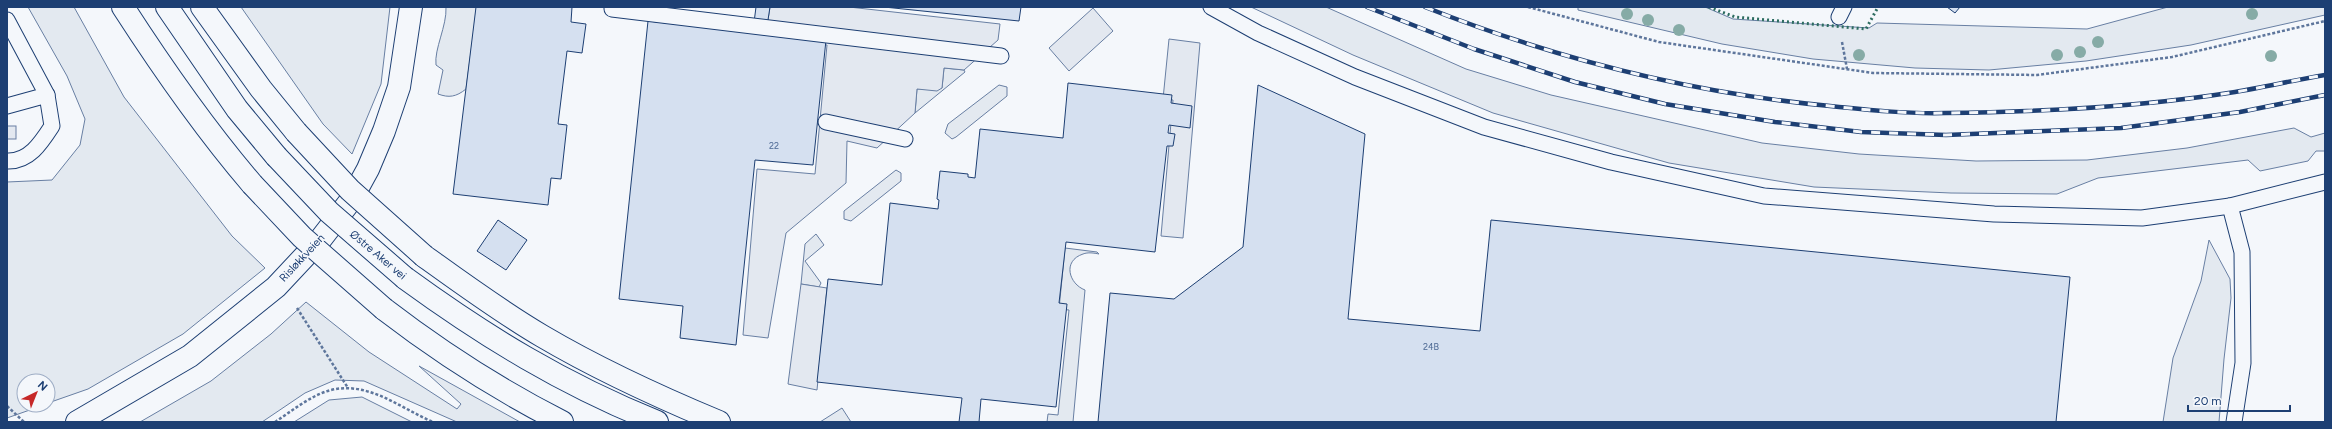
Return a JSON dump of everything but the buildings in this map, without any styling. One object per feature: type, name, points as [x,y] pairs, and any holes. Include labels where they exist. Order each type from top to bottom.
[{"type":"main road","points":[[123,7],[166,73],[208,132],[252,184],[302,237],[384,309],[425,340],[469,370],[520,401],[562,422]]},
{"type":"main road","name":"Østre Aker vei","points":[[167,7],[237,109],[276,156],[334,217],[405,278],[487,336],[533,363],[579,388],[657,422]]},
{"type":"main road","points":[[202,7],[261,89],[296,132],[350,190],[424,256],[504,312],[543,337],[634,384],[719,422]]},
{"type":"main road","name":"Risløkkveien","points":[[77,422],[190,356],[276,287],[320,240],[351,200],[368,168],[384,131],[399,87],[407,44],[411,7]]},
{"type":"lane","points":[[1211,7],[1258,33],[1355,77],[1484,127],[1611,162],[1764,196],[1994,214],[2142,218],[2230,206],[2325,182]]},
{"type":"lane","points":[[612,9],[1001,56]]},
{"type":"lane","points":[[7,20],[47,95],[52,126],[37,150],[14,162],[7,161]]},
{"type":"lane","points":[[7,106],[47,95]]},
{"type":"lane","points":[[826,122],[905,139]]},
{"type":"lane","points":[[2230,206],[2242,252],[2242,363],[2234,422]]},
{"type":"path","points":[[1528,7],[1659,42],[1873,73],[2037,75],[2172,57],[2325,21]]},
{"type":"path","points":[[294,304],[348,388]]},
{"type":"path","points":[[275,422],[330,390],[348,388],[372,392],[434,422]]},
{"type":"path","points":[[7,406],[24,422]]},
{"type":"shaded area","points":[[28,7],[74,7],[124,97],[232,236],[265,268],[183,334],[88,389],[56,400],[56,373],[16,373],[16,413],[21,413],[7,418],[7,182],[52,180],[80,145],[85,119],[67,76]]},
{"type":"shaded area","points":[[241,7],[390,7],[381,84],[352,154],[323,124]]},
{"type":"shaded area","points":[[446,7],[477,7],[466,89],[459,94],[449,96],[438,94],[443,70],[436,65],[437,52],[445,22]]},
{"type":"shaded area","points":[[770,7],[849,7],[1000,24],[998,40],[964,70],[944,68],[942,88],[937,91],[917,89],[915,113],[877,148],[847,141],[846,183],[786,233],[768,338],[743,335],[757,169],[815,174],[827,45],[765,39]]},
{"type":"shaded area","points":[[1251,7],[1326,7],[1466,69],[1551,95],[1762,143],[1859,154],[1976,161],[2087,160],[2187,148],[2294,128],[2311,137],[2325,133],[2325,151],[2316,151],[2308,161],[2260,171],[2248,160],[2098,178],[2057,194],[1951,193],[1814,187],[1669,163],[1493,113],[1353,55]]},
{"type":"shaded area","points":[[1578,7],[1705,7],[1733,19],[1869,28],[1877,23],[2087,29],[2168,7],[2325,7],[2325,15],[2191,45],[2086,61],[1989,70],[1915,68],[1813,59],[1722,44],[1578,10]]},
{"type":"shaded area","points":[[1093,8],[1113,31],[1069,71],[1049,48]]},
{"type":"shaded area","points":[[1169,39],[1200,43],[1183,238],[1161,236],[1173,100],[1163,99]]},
{"type":"shaded area","points":[[944,68],[964,70],[965,72],[915,113],[917,89],[942,88]]},
{"type":"shaded area","points":[[999,85],[1007,87],[1007,96],[956,137],[952,139],[945,133],[948,124]]},
{"type":"shaded area","points":[[7,126],[16,126],[16,139],[7,139]]},
{"type":"shaded area","points":[[896,170],[901,173],[901,181],[851,221],[844,219],[844,211]]},
{"type":"shaded area","points":[[816,234],[824,245],[805,261],[821,283],[819,287],[801,284],[805,244]]},
{"type":"shaded area","points":[[2209,240],[2230,279],[2231,298],[2219,422],[2163,422],[2173,358],[2201,281]]},
{"type":"shaded area","points":[[1065,248],[1097,252],[1099,254],[1089,253],[1076,257],[1070,267],[1070,272],[1075,283],[1085,290],[1073,422],[1047,422],[1048,414],[1058,415],[1069,310],[1059,309]]},
{"type":"shaded area","points":[[801,284],[827,288],[817,390],[788,384]]},
{"type":"shaded area","points":[[306,302],[369,352],[457,409],[461,404],[419,366],[520,422],[457,422],[364,381],[335,380],[305,393],[262,422],[140,422],[211,381],[271,334]]},
{"type":"shaded area","points":[[362,397],[412,422],[294,422],[329,400]]},
{"type":"shaded area","points":[[842,408],[851,422],[820,422]]},
{"type":"railway","points":[[1367,7],[1474,49],[1575,82],[1665,104],[1775,122],[1861,132],[1946,135],[2121,128],[2240,112],[2325,95]]},
{"type":"railway","points":[[1425,7],[1524,43],[1574,58],[1675,83],[1778,100],[1888,111],[1916,113],[1981,112],[2054,110],[2127,105],[2235,92],[2325,75]]},
{"type":"hedge","points":[[1709,7],[1735,17],[1866,29],[1878,7]]}]
